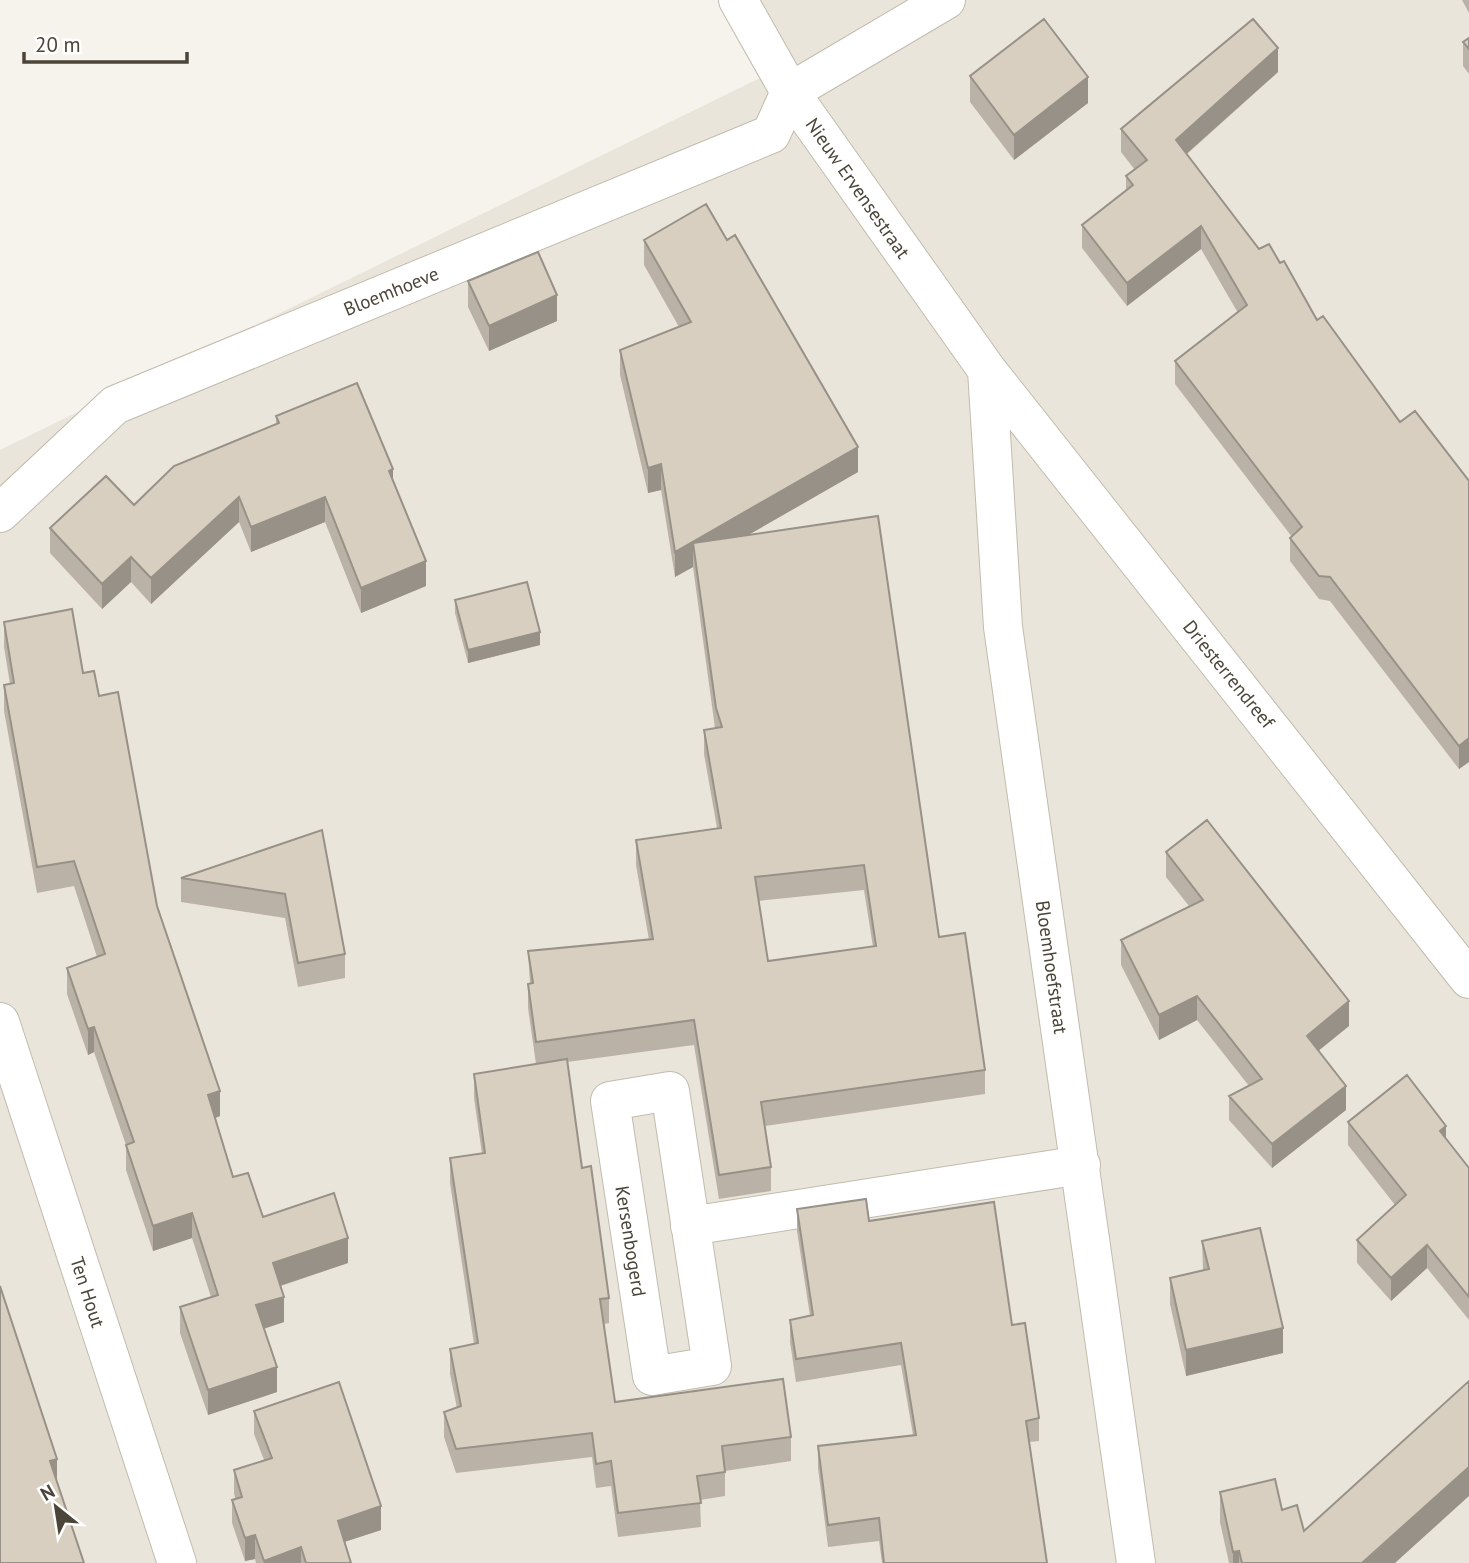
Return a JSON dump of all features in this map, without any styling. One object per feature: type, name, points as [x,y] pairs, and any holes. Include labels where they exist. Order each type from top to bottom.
[{"type":"street","name":"Nieuw Ervensestraat","points":[[738,0],[790,92],[987,370]]},
{"type":"street","points":[[790,92],[946,0]]},
{"type":"street","name":"Bloemhoeve","points":[[0,513],[115,405],[771,134],[790,92]]},
{"type":"street","name":"Driesterrendreef","points":[[987,370],[1469,979]]},
{"type":"street","name":"Bloemhoefstraat","points":[[987,370],[1003,627],[1136,1563]]},
{"type":"street","name":"Ten Hout","points":[[0,1022],[177,1563]]},
{"type":"street","name":"Kersenbogerd","points":[[670,1091],[690,1226],[712,1366],[652,1376],[610,1101],[670,1091]]},
{"type":"street","points":[[690,1226],[1081,1165]]},
{"type":"shaded area","points":[[729,0],[1469,0],[1469,1563],[0,1563],[0,450],[766,75]]},
{"type":"building","points":[[1044,19],[1088,77],[1014,135],[970,76]]},
{"type":"building","points":[[1253,19],[1278,48],[1176,140],[1259,249],[1269,244],[1280,263],[1284,261],[1317,320],[1323,316],[1400,422],[1415,411],[1469,481],[1469,738],[1459,746],[1330,577],[1319,576],[1290,538],[1302,527],[1175,361],[1247,305],[1201,226],[1127,283],[1082,225],[1133,185],[1126,176],[1147,160],[1121,129]]},
{"type":"building","points":[[1469,38],[1469,49],[1463,42]]},
{"type":"building","points":[[706,204],[727,240],[735,235],[858,447],[675,552],[661,464],[648,468],[620,350],[691,322],[644,240]]},
{"type":"building","points":[[538,252],[557,295],[489,326],[468,281]]},
{"type":"building","points":[[357,383],[393,469],[389,471],[426,561],[361,588],[325,497],[251,527],[239,497],[151,578],[131,557],[102,584],[50,528],[106,476],[134,505],[174,466],[279,423],[276,416]]},
{"type":"building","points":[[878,516],[939,937],[965,933],[985,1070],[761,1102],[771,1167],[719,1175],[694,1020],[536,1042],[528,984],[533,983],[528,951],[653,939],[636,840],[721,828],[704,730],[722,727],[716,708],[693,543]],"holes":[[[864,865],[876,946],[768,961],[755,877]]]},
{"type":"building","points":[[527,582],[540,632],[468,650],[455,600]]},
{"type":"building","points":[[72,609],[83,673],[94,671],[99,696],[118,692],[157,906],[220,1091],[208,1095],[233,1177],[248,1173],[263,1217],[334,1193],[348,1238],[273,1263],[284,1297],[256,1305],[277,1367],[208,1390],[180,1307],[218,1295],[192,1213],[153,1226],[126,1145],[134,1142],[94,1027],[88,1029],[67,968],[105,954],[74,861],[37,867],[4,685],[14,683],[4,622]]},
{"type":"building","points":[[1207,820],[1349,1001],[1307,1036],[1346,1086],[1272,1144],[1229,1096],[1262,1079],[1197,996],[1159,1015],[1121,940],[1203,900],[1166,852]]},
{"type":"building","points":[[322,830],[345,954],[298,963],[285,894],[181,878]]},
{"type":"building","points":[[567,1059],[582,1168],[591,1166],[609,1298],[600,1299],[615,1402],[783,1379],[791,1437],[722,1446],[725,1472],[697,1476],[701,1503],[618,1513],[611,1461],[596,1464],[592,1433],[456,1449],[444,1412],[461,1406],[450,1349],[478,1343],[450,1158],[485,1153],[474,1074]]},
{"type":"building","points":[[1407,1075],[1446,1126],[1440,1131],[1469,1168],[1469,1297],[1427,1245],[1391,1278],[1357,1240],[1406,1195],[1348,1122]]},
{"type":"building","points":[[866,1199],[869,1221],[994,1202],[1012,1325],[1025,1323],[1039,1418],[1026,1421],[1047,1563],[884,1563],[879,1518],[828,1525],[818,1446],[916,1435],[901,1343],[796,1359],[790,1320],[813,1315],[797,1209]]},
{"type":"building","points":[[1260,1228],[1283,1328],[1186,1350],[1170,1278],[1209,1269],[1202,1241]]},
{"type":"building","points":[[0,1286],[57,1459],[50,1461],[84,1563],[0,1563]]},
{"type":"building","points":[[1469,1381],[1469,1467],[1364,1563],[1242,1563],[1239,1551],[1233,1552],[1220,1492],[1275,1479],[1282,1510],[1297,1505],[1304,1531]]},
{"type":"building","points":[[339,1382],[381,1506],[338,1521],[351,1563],[306,1563],[301,1547],[264,1561],[255,1535],[245,1538],[232,1500],[242,1497],[234,1470],[272,1458],[254,1411]]}]
